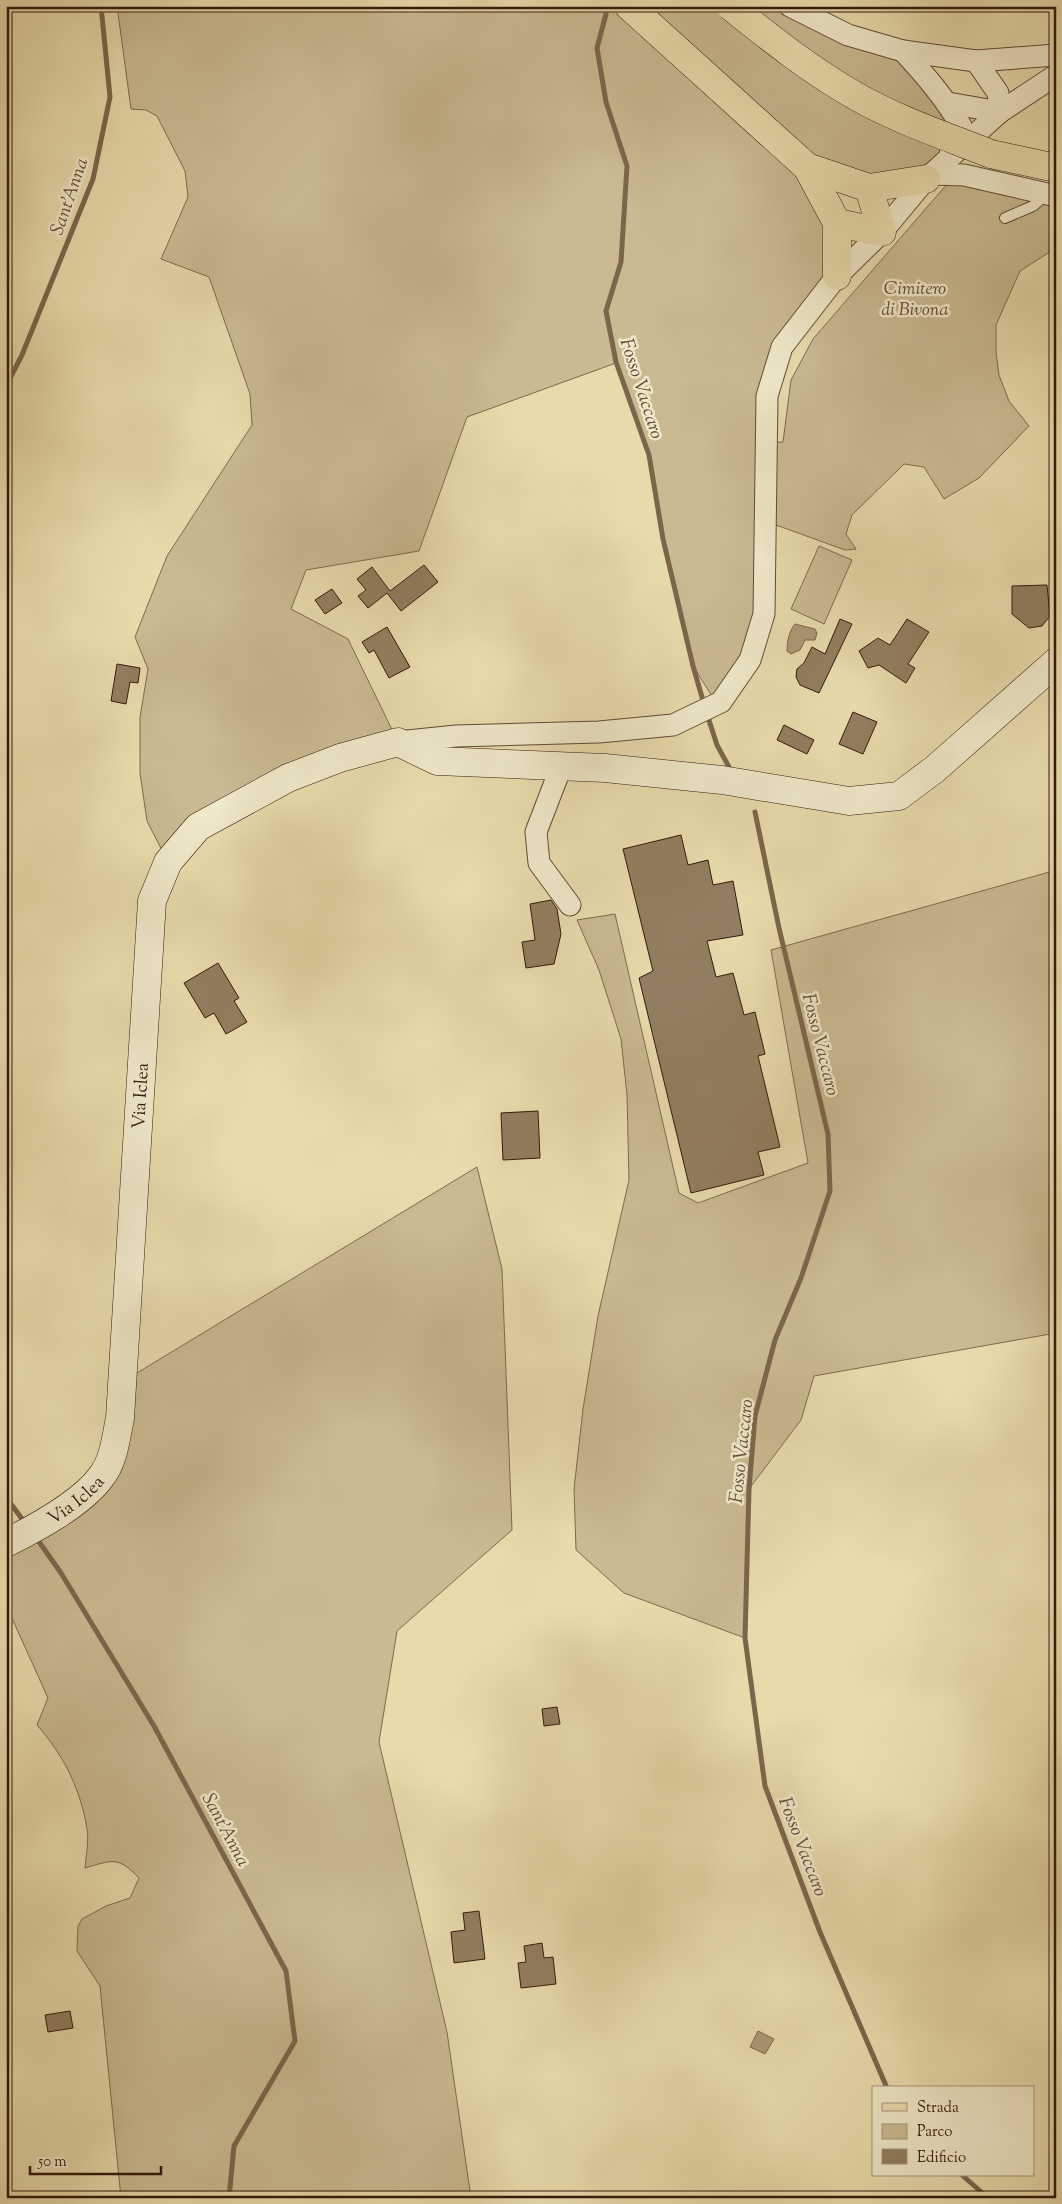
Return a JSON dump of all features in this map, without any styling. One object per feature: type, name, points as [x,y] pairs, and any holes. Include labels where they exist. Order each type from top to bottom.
[{"type":"main road","points":[[629,6],[806,167],[837,223],[837,276]]},
{"type":"main road","points":[[730,6],[787,52],[855,96],[922,127],[991,154],[1056,168]]},
{"type":"main road","points":[[806,167],[870,188],[928,177]]},
{"type":"main road","points":[[837,223],[882,232],[870,188]]},
{"type":"street","points":[[790,6],[848,35],[903,51],[976,61],[1056,55]]},
{"type":"street","points":[[903,51],[948,103],[961,126],[948,158]]},
{"type":"street","points":[[976,61],[998,93],[1000,112]]},
{"type":"street","points":[[398,742],[456,736],[599,732],[673,724],[721,702],[750,660],[764,614],[767,396],[782,347],[837,276],[882,232],[928,177],[1000,112],[1056,76]]},
{"type":"street","points":[[948,103],[1000,112]]},
{"type":"street","points":[[928,177],[964,175],[1052,195]]},
{"type":"street","points":[[398,742],[437,761],[605,768],[722,780],[849,801],[899,796],[935,769],[1056,662]]},
{"type":"street","name":"Via Iclea","points":[[9,1542],[80,1498],[102,1476],[114,1447],[120,1418],[152,901],[168,862],[198,827],[288,778],[340,758],[398,742]]},
{"type":"street","points":[[561,767],[536,832],[539,863],[570,906]]},
{"type":"lane","points":[[1005,218],[1033,206],[1052,195]]},
{"type":"green space","name":"Cimitero di Bivona","points":[[117,6],[790,6],[903,51],[948,103],[948,158],[869,188],[807,167],[837,276],[782,347],[766,443],[783,442],[791,380],[813,339],[954,176],[1056,196],[1056,248],[1020,271],[996,325],[996,352],[999,375],[1009,401],[1029,426],[979,478],[944,499],[924,467],[904,464],[852,515],[846,534],[856,549],[845,550],[765,521],[764,614],[717,704],[693,666],[663,539],[649,455],[616,363],[467,417],[419,551],[306,570],[291,609],[348,639],[398,742],[288,778],[168,862],[147,821],[140,773],[140,717],[148,669],[135,637],[167,556],[252,425],[250,394],[209,277],[161,259],[188,197],[185,171],[157,116],[146,110],[131,109]]},
{"type":"green space","points":[[819,546],[852,560],[824,624],[791,609]]},
{"type":"green space","points":[[1053,871],[1056,877],[1056,1333],[814,1376],[801,1420],[749,1489],[745,1638],[624,1593],[576,1550],[574,1489],[583,1409],[598,1316],[629,1180],[627,1095],[621,1039],[599,970],[577,920],[615,914],[679,1193],[698,1203],[808,1163],[771,950]]},
{"type":"green space","points":[[477,1167],[502,1269],[512,1530],[397,1631],[379,1742],[447,2032],[471,2198],[121,2198],[100,1986],[77,1951],[78,1926],[82,1919],[106,1906],[130,1898],[139,1878],[126,1866],[115,1862],[102,1863],[85,1868],[88,1834],[80,1800],[63,1760],[37,1725],[48,1698],[6,1605],[6,1543],[102,1476],[122,1382]]},
{"type":"shaded area","points":[[795,624],[815,629],[817,633],[815,640],[805,640],[800,650],[791,654],[787,651],[787,644]]},
{"type":"shaded area","points":[[758,2031],[774,2039],[765,2054],[750,2047]]},
{"type":"building","points":[[424,565],[438,582],[401,611],[387,593],[368,608],[358,596],[366,590],[357,579],[372,567],[390,591]]},
{"type":"building","points":[[1047,585],[1050,616],[1042,626],[1029,628],[1012,614],[1012,586]]},
{"type":"building","points":[[332,589],[342,603],[325,614],[315,600]]},
{"type":"building","points":[[840,619],[852,624],[819,693],[800,685],[796,677],[797,669],[804,663],[812,647],[825,654]]},
{"type":"building","points":[[907,619],[929,632],[908,664],[915,668],[906,683],[879,665],[868,668],[859,651],[878,638],[890,645]]},
{"type":"building","points":[[387,627],[410,667],[389,678],[374,650],[369,653],[362,642]]},
{"type":"building","points":[[117,664],[140,668],[138,683],[130,682],[126,704],[111,701]]},
{"type":"building","points":[[853,712],[877,722],[863,754],[839,744]]},
{"type":"building","points":[[784,725],[814,740],[807,754],[777,740]]},
{"type":"building","points":[[681,835],[688,865],[708,860],[713,885],[733,881],[743,935],[707,941],[716,977],[733,973],[744,1015],[755,1012],[765,1054],[758,1056],[780,1147],[758,1152],[764,1175],[691,1193],[639,978],[653,971],[623,849]]},
{"type":"building","points":[[551,900],[557,909],[561,934],[554,964],[526,968],[522,942],[535,940],[530,904]]},
{"type":"building","points":[[218,963],[239,998],[234,1001],[247,1022],[226,1034],[214,1013],[205,1018],[184,983]]},
{"type":"building","points":[[538,1111],[540,1158],[503,1160],[501,1113]]},
{"type":"building","points":[[557,1707],[560,1724],[544,1726],[542,1709]]},
{"type":"building","points":[[479,1911],[485,1959],[454,1963],[451,1932],[465,1930],[463,1913]]},
{"type":"building","points":[[542,1943],[544,1958],[553,1957],[556,1984],[521,1988],[518,1963],[526,1962],[524,1946]]},
{"type":"building","points":[[70,2011],[73,2028],[48,2032],[45,2015]]},
{"type":"waterway","name":"Sant'Anna","points":[[6,386],[22,355],[93,179],[110,97],[101,6]]},
{"type":"waterway","name":"Fosso Vaccaro","points":[[606,14],[597,48],[606,102],[627,166],[621,262],[606,311],[616,362],[649,455],[663,539],[693,666],[704,704]]},
{"type":"waterway","name":"Fosso Vaccaro","points":[[707,714],[717,745],[729,767]]},
{"type":"waterway","name":"Fosso Vaccaro","points":[[755,812],[779,928],[828,1134],[830,1191],[801,1278],[775,1340],[755,1416],[749,1489],[745,1638],[765,1786],[820,1932],[886,2086]]},
{"type":"waterway","name":"Sant'Anna","points":[[6,1497],[25,1523]]},
{"type":"waterway","name":"Sant'Anna","points":[[35,1536],[61,1573],[154,1726],[286,1971],[295,2041],[234,2146],[229,2198]]},
{"type":"waterway","name":"Fosso Vaccaro","points":[[963,2176],[988,2198]]}]
